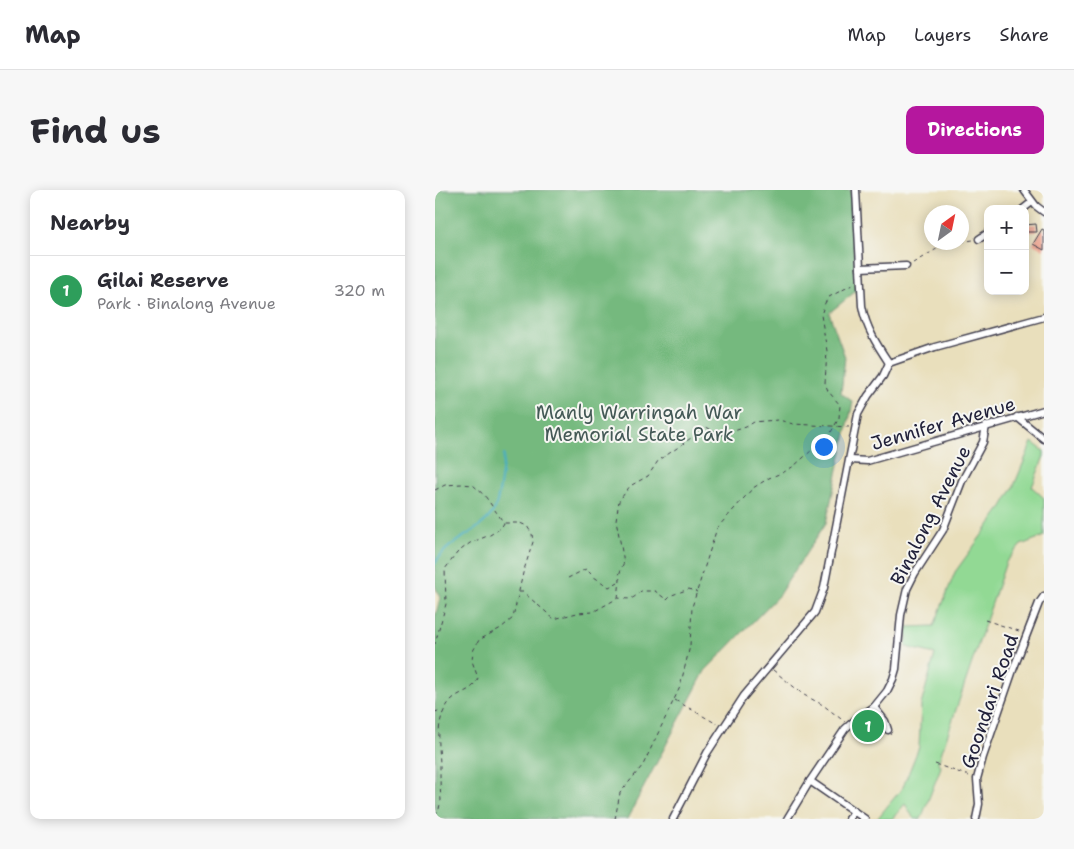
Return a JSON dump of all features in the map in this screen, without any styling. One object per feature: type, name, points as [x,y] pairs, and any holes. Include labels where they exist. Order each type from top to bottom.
[{"type":"street","points":[[856,190],[865,318],[879,348],[889,363]]},
{"type":"street","points":[[1024,190],[1032,202],[1044,212]]},
{"type":"street","points":[[1028,205],[1032,202]]},
{"type":"street","points":[[979,239],[984,236]]},
{"type":"street","points":[[860,268],[906,266]]},
{"type":"street","points":[[673,819],[707,753],[744,696],[815,612],[824,588],[859,414],[867,396],[883,376],[889,363],[935,347],[1044,317]]},
{"type":"street","name":"Jennifer Avenue","points":[[851,460],[867,461],[1044,410]]},
{"type":"street","points":[[1017,417],[1044,439]]},
{"type":"street","name":"Binalong Avenue","points":[[787,819],[810,781],[849,725],[874,707],[887,691],[896,669],[901,615],[907,589],[915,573],[943,530],[962,481],[983,442],[986,426]]},
{"type":"street","name":"Goondari Road","points":[[976,819],[979,804],[977,779],[1010,679],[1039,603],[1044,596]]},
{"type":"street","points":[[874,707],[885,721],[888,730]]},
{"type":"street","points":[[810,781],[865,819]]},
{"type":"street","points":[[849,819],[854,811]]},
{"type":"path","points":[[969,241],[979,239]]},
{"type":"path","points":[[906,266],[935,250]]},
{"type":"path","points":[[615,819],[621,793],[643,764],[680,687],[690,646],[692,607],[717,528],[753,488],[794,466],[830,434],[835,427],[839,418],[840,405],[828,391],[825,383],[827,351],[821,315],[829,297],[855,284]]},
{"type":"path","points":[[618,598],[619,574],[624,562],[617,520],[619,502],[629,486],[648,476],[658,461],[707,427],[722,435],[746,427],[754,422],[764,421],[779,420],[793,424],[835,427],[856,426]]},
{"type":"path","points":[[435,490],[445,486],[473,485],[485,496],[489,504],[505,523]]},
{"type":"path","points":[[435,816],[441,800],[438,738],[443,714],[452,700],[468,691],[478,678],[473,661],[473,651],[479,640],[501,628],[513,618],[523,573],[533,542],[532,534],[527,526],[520,523],[505,523]]},
{"type":"path","points":[[435,644],[446,604],[445,569],[457,553],[470,543],[490,535],[505,523]]},
{"type":"path","points":[[568,578],[586,569],[609,587],[620,580]]},
{"type":"path","points":[[519,592],[523,592],[554,619],[577,613],[593,612],[618,598],[630,600],[641,591],[655,591],[667,600],[689,589],[698,592]]},
{"type":"path","points":[[985,620],[1027,634]]},
{"type":"path","points":[[769,667],[804,695],[823,705],[849,725]]},
{"type":"path","points":[[674,699],[723,728]]},
{"type":"path","points":[[435,712],[438,711],[443,714]]},
{"type":"path","points":[[935,764],[977,779]]},
{"type":"green space","name":"Manly Warringah War Memorial State Park","points":[[435,190],[851,190],[856,291],[829,313],[845,357],[841,393],[853,402],[826,523],[778,596],[705,671],[627,819],[435,819],[435,618],[440,598],[435,585]]},
{"type":"green space","points":[[1032,442],[1044,451],[1044,456],[1032,487],[1044,498],[1044,536],[1021,545],[1006,562],[938,763],[941,767],[921,819],[914,819],[905,804],[892,819],[877,819],[903,787],[919,747],[921,705],[935,654],[906,647],[908,627],[934,626],[955,572],[1000,510],[1013,488]]},
{"type":"green space","points":[[870,713],[878,718],[881,727],[876,734],[866,740],[853,728]]},
{"type":"building","points":[[1036,224],[1037,232],[1029,232],[1029,225]]},
{"type":"building","points":[[1042,229],[1044,230],[1044,250],[1033,244]]},
{"type":"waterway","points":[[435,564],[447,549],[487,520],[493,512],[499,493],[504,455]]},
{"type":"place","name":"Gilai Reserve","points":[[868,726]]}]
